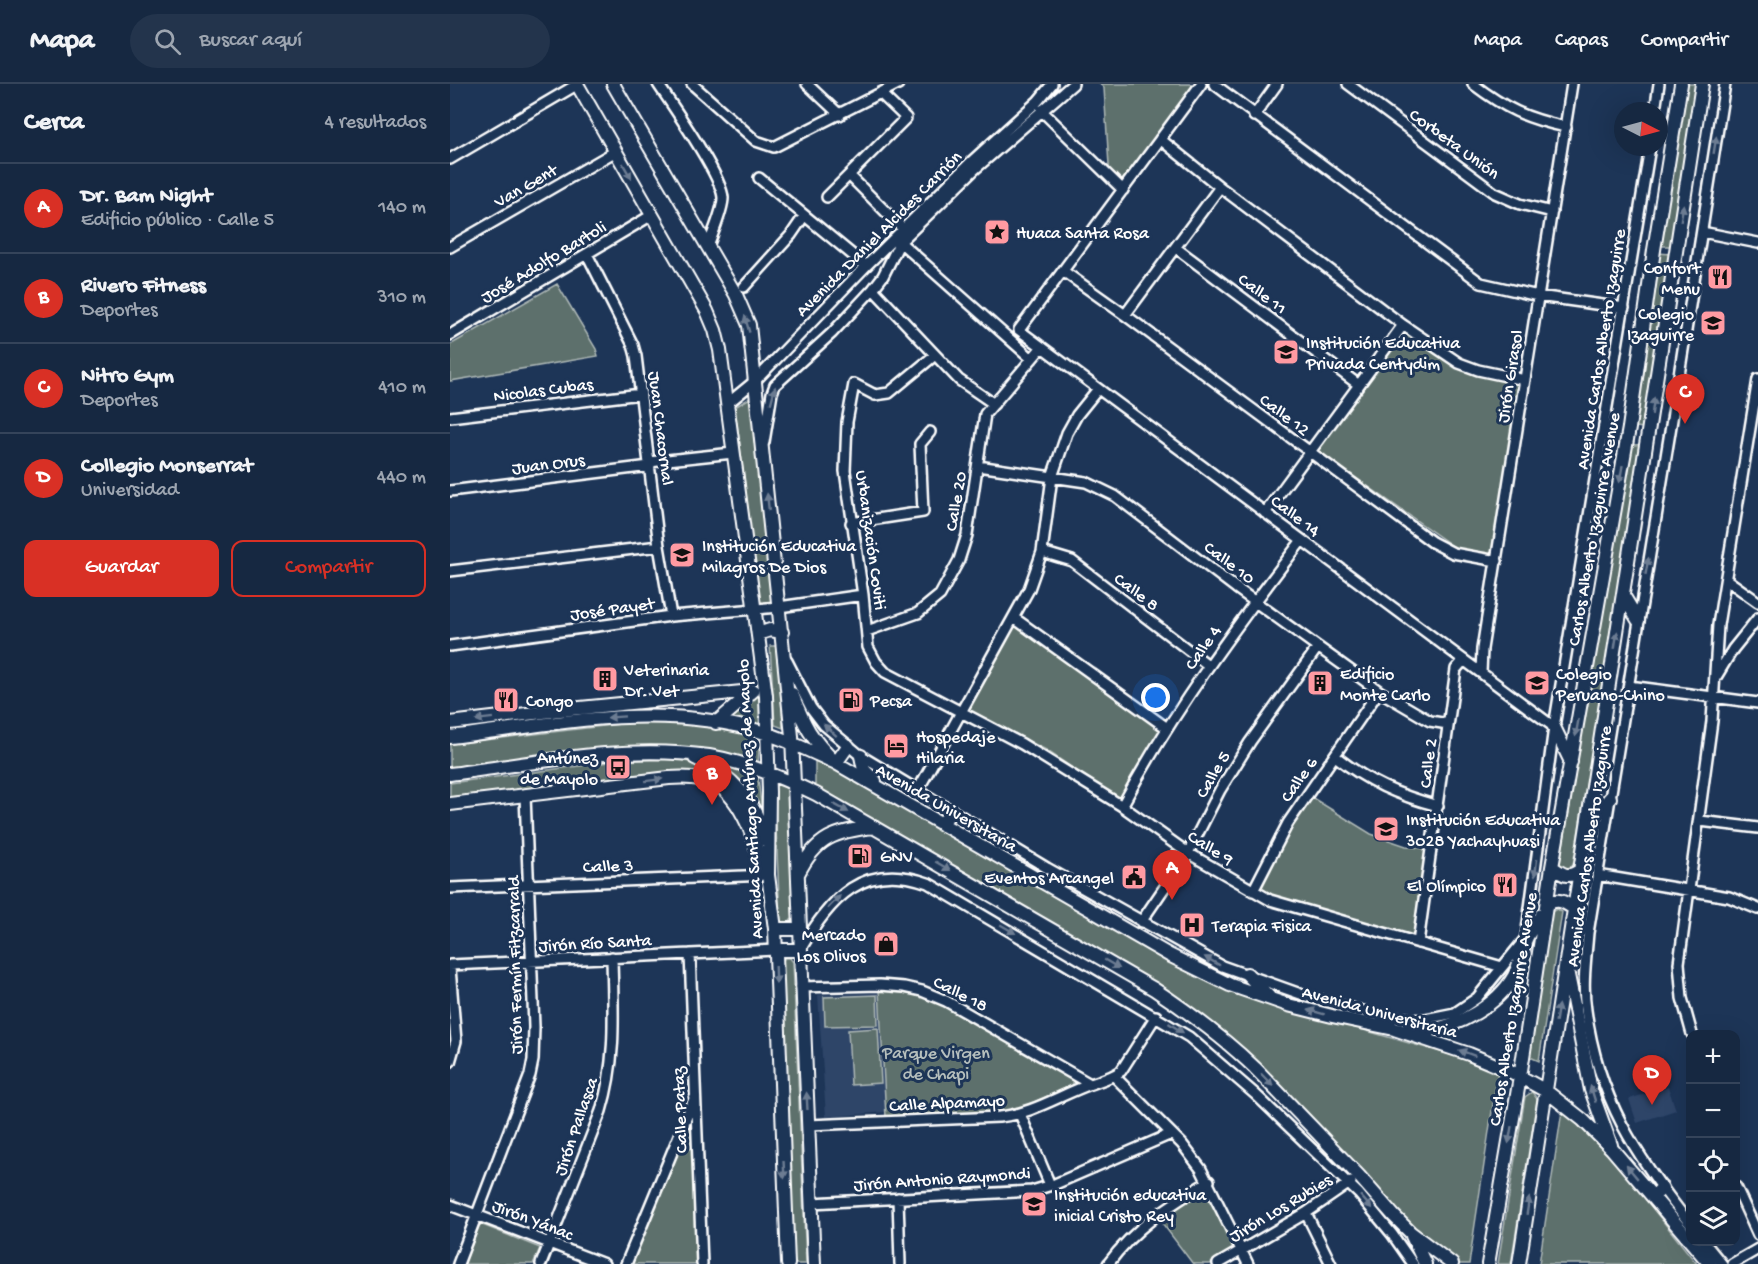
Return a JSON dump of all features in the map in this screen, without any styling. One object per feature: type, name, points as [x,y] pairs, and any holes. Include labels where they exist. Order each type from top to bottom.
[{"type":"main road","name":"Avenida Santiago Antúnez de Mayolo","points":[[578,84],[707,310],[720,350],[766,696],[768,869],[775,929],[788,1264]]},
{"type":"main road","points":[[613,84],[736,295],[749,325],[787,681],[795,784],[801,987],[814,1264]]},
{"type":"main road","name":"Carlos Alberto Izaguirre Avenue","points":[[1488,1264],[1520,1077],[1552,867],[1629,428],[1654,250],[1681,84]]},
{"type":"main road","points":[[1519,1264],[1702,84]]},
{"type":"main road","points":[[1629,428],[1640,438],[1650,430]]},
{"type":"main road","points":[[1623,595],[1638,620]]},
{"type":"main road","points":[[758,633],[770,630],[782,632]]},
{"type":"main road","points":[[716,723],[752,691],[762,667]]},
{"type":"main road","points":[[787,681],[806,728],[819,747],[836,763],[848,746]]},
{"type":"main road","name":"Avenida Universitaria","points":[[450,732],[549,711],[752,691]]},
{"type":"main road","points":[[549,711],[551,725]]},
{"type":"main road","name":"Avenida Universitaria","points":[[450,732],[551,725],[614,717],[658,716],[716,723],[767,734],[792,744],[836,763],[1169,955],[1230,985],[1272,1000],[1394,1029],[1469,1054],[1510,1071],[1546,1091],[1583,1120],[1658,1193],[1710,1264]]},
{"type":"main road","points":[[1554,727],[1571,762]]},
{"type":"main road","points":[[450,774],[634,752],[718,759],[795,784],[874,826],[1154,989],[1198,1019],[1226,1040],[1256,1068],[1410,1232],[1452,1264]]},
{"type":"main road","points":[[689,755],[717,770],[742,792],[750,803],[763,833],[768,869]]},
{"type":"main road","points":[[861,756],[864,770],[888,795]]},
{"type":"main road","points":[[450,804],[669,778],[691,776],[706,778],[734,801],[747,824],[763,866],[768,869]]},
{"type":"main road","points":[[1589,822],[1610,798]]},
{"type":"main road","points":[[942,825],[951,810]]},
{"type":"main road","points":[[797,875],[802,864],[817,845],[828,837],[854,828],[874,826]]},
{"type":"main road","points":[[1552,867],[1568,876],[1580,870]]},
{"type":"main road","points":[[1382,1016],[1394,1029],[1424,1031],[1451,1025],[1481,1010],[1500,994],[1512,979],[1521,962],[1526,938],[1546,907],[1555,900],[1560,900],[1573,908]]},
{"type":"main road","points":[[775,929],[800,929]]},
{"type":"main road","points":[[1526,938],[1536,969]]},
{"type":"main road","points":[[775,950],[800,950]]},
{"type":"main road","points":[[1565,959],[1591,1090],[1612,1149]]},
{"type":"main road","points":[[1247,974],[1272,1000]]},
{"type":"main road","points":[[1580,1031],[1593,1044]]},
{"type":"main road","points":[[1410,1232],[1425,1264]]},
{"type":"street","points":[[450,159],[578,84]]},
{"type":"street","points":[[658,84],[714,173],[723,192],[723,202],[708,247]]},
{"type":"street","points":[[692,84],[756,141],[774,147],[898,84]]},
{"type":"street","points":[[807,84],[840,115]]},
{"type":"street","name":"Avenida Daniel Alcides Carrión","points":[[727,404],[755,381],[903,229],[972,161],[1038,101],[1052,84]]},
{"type":"street","name":"Avenida Daniel Alcides Carrión","points":[[763,453],[775,385],[832,333],[873,289],[883,276],[900,242],[975,169],[1073,84]]},
{"type":"street","points":[[1063,271],[1201,84]]},
{"type":"street","points":[[1214,84],[1481,283],[1538,296],[1624,308]]},
{"type":"street","points":[[1254,116],[1277,84]]},
{"type":"street","name":"Corbeta Unión","points":[[1348,84],[1495,193],[1520,204],[1552,212]]},
{"type":"street","name":"Jirón Girasol","points":[[1481,673],[1482,649],[1572,84]]},
{"type":"street","points":[[1656,102],[1659,84]]},
{"type":"street","name":"Avenida Carlos Alberto Izaguirre","points":[[1593,1044],[1586,1009],[1588,933],[1725,84]]},
{"type":"street","points":[[1478,86],[1510,109],[1534,120],[1566,127]]},
{"type":"street","points":[[827,197],[906,118],[880,93]]},
{"type":"street","points":[[1041,110],[1123,190]]},
{"type":"street","points":[[1160,139],[1403,325],[1459,363],[1478,370],[1525,380]]},
{"type":"street","name":"Van Gent","points":[[450,247],[616,151]]},
{"type":"street","name":"Avenida Carlos Alberto Izaguirre","points":[[1526,938],[1554,727],[1649,156]]},
{"type":"street","points":[[849,175],[903,229]]},
{"type":"street","points":[[759,178],[866,266]]},
{"type":"street","points":[[1125,315],[1220,187]]},
{"type":"street","name":"José Adolfo Bartoli","points":[[450,335],[652,215]]},
{"type":"street","points":[[744,287],[791,235],[804,216]]},
{"type":"street","points":[[1702,232],[1758,243]]},
{"type":"street","points":[[900,242],[1032,359]]},
{"type":"street","name":"Calle 11","points":[[1176,248],[1359,385]]},
{"type":"street","name":"Juan Chacornal","points":[[587,254],[633,345],[659,546],[671,616]]},
{"type":"street","name":"Calle 12","points":[[1063,271],[1432,542],[1453,553],[1497,561]]},
{"type":"street","name":"Calle 14","points":[[1063,271],[1019,330],[1554,727]]},
{"type":"street","points":[[873,289],[959,380],[993,404]]},
{"type":"street","points":[[1265,513],[1403,325]]},
{"type":"street","name":"Calle 20","points":[[867,631],[918,613],[940,595],[959,560],[967,535],[985,414],[1042,347]]},
{"type":"street","name":"Urbanización Coviti","points":[[935,355],[889,393],[875,395],[854,384],[847,422],[845,471],[851,523],[864,595],[868,647],[876,662],[885,672],[910,687],[962,711]]},
{"type":"street","points":[[1691,1030],[1682,998],[1679,963],[1700,821],[1718,625],[1758,379]]},
{"type":"street","points":[[918,790],[1029,589],[1042,552],[1052,477],[1067,434],[1077,415],[1098,389]]},
{"type":"street","name":"Nicolas Cubas","points":[[450,417],[640,394]]},
{"type":"street","points":[[851,523],[923,512],[920,444],[930,432]]},
{"type":"street","name":"Juan Orus","points":[[450,492],[733,453]]},
{"type":"street","name":"Calle 10","points":[[978,466],[1086,482],[1115,496],[1379,691],[1430,721],[1448,724]]},
{"type":"street","name":"Calle 4","points":[[1122,806],[1167,728],[1208,665],[1302,540]]},
{"type":"street","points":[[450,571],[659,546]]},
{"type":"street","name":"Calle 8","points":[[1042,552],[1072,561],[1208,665]]},
{"type":"street","points":[[1727,580],[1758,602]]},
{"type":"street","name":"José Payet","points":[[450,646],[671,616],[779,607],[864,595]]},
{"type":"street","points":[[1014,618],[1167,728]]},
{"type":"street","points":[[1714,679],[1733,649],[1758,618]]},
{"type":"street","name":"Calle 5","points":[[1141,922],[1188,853],[1232,770],[1318,647]]},
{"type":"street","name":"Avenida Universitaria","points":[[784,656],[811,708],[824,725],[861,756],[1141,922],[1222,966],[1310,997],[1382,1016],[1419,1020],[1455,1013],[1477,998],[1499,970]]},
{"type":"street","name":"Calle 2","points":[[1418,943],[1456,669],[1464,660]]},
{"type":"street","points":[[1629,686],[1758,703]]},
{"type":"street","name":"Calle 6","points":[[1253,891],[1288,823],[1379,691]]},
{"type":"street","name":"Calle 9","points":[[962,711],[1022,744],[1122,806],[1188,853],[1270,900],[1418,943],[1499,970]]},
{"type":"street","points":[[1335,756],[1358,775],[1409,798],[1438,806]]},
{"type":"street","name":"Jirón Fermín Fitzcarrald","points":[[458,1264],[530,1075],[533,1060],[532,961],[525,795]]},
{"type":"street","points":[[1700,821],[1758,828]]},
{"type":"street","name":"Calle 3","points":[[450,888],[768,869]]},
{"type":"street","points":[[1597,875],[1729,897],[1758,909]]},
{"type":"street","points":[[800,950],[823,915],[840,896],[854,886],[878,878],[904,876],[944,892],[1189,1037],[1348,1184],[1392,1234],[1413,1264]]},
{"type":"street","points":[[1499,970],[1526,938]]},
{"type":"street","name":"Jirón Río Santa","points":[[450,966],[775,950]]},
{"type":"street","name":"Calle Pataz","points":[[690,954],[702,1264]]},
{"type":"street","name":"Jirón Pallasca","points":[[541,1264],[601,1111],[610,1078],[613,1045],[612,957]]},
{"type":"street","points":[[450,966],[456,1041],[450,1062]]},
{"type":"street","name":"Calle 18","points":[[801,987],[880,986],[922,991],[946,1000],[1090,1084]]},
{"type":"street","points":[[1156,1016],[1121,1071],[1114,1076],[1191,1155],[1209,1181],[1248,1264]]},
{"type":"street","name":"Avenida Universitaria","points":[[1593,1044],[1600,1073],[1621,1125],[1658,1193],[1686,1220]]},
{"type":"street","name":"Calle Alpamayo","points":[[808,1125],[999,1117],[1020,1114],[1114,1076]]},
{"type":"street","points":[[626,1264],[694,1097]]},
{"type":"street","points":[[1020,1114],[1050,1185]]},
{"type":"street","name":"Jirón Antonio Raymondi","points":[[812,1203],[1019,1192],[1050,1185],[1171,1134]]},
{"type":"street","name":"Jirón Los Rubies","points":[[1218,1264],[1306,1214],[1359,1176]]},
{"type":"street","points":[[1108,1264],[1132,1234],[1148,1220],[1209,1181]]},
{"type":"street","points":[[1738,1192],[1758,1235]]},
{"type":"street","points":[[898,1198],[900,1264]]},
{"type":"street","name":"Jirón Yánac","points":[[450,1205],[604,1264]]},
{"type":"street","points":[[1306,1214],[1331,1264]]},
{"type":"street","points":[[1707,1246],[1722,1264]]},
{"type":"street","points":[[1732,1264],[1758,1249]]},
{"type":"shaded area","points":[[878,993],[886,1112],[826,1117],[818,995]]},
{"type":"shaded area","points":[[1668,1087],[1676,1110],[1637,1123],[1629,1099]]},
{"type":"green space","points":[[1100,84],[1196,84],[1120,187],[1110,181],[1104,88]]},
{"type":"green space","points":[[1686,84],[1696,84],[1671,246],[1660,246]]},
{"type":"green space","points":[[1658,253],[1670,254],[1643,428],[1633,424]]},
{"type":"green space","points":[[557,284],[598,356],[450,381],[450,345]]},
{"type":"green space","points":[[1403,328],[1464,371],[1517,380],[1521,387],[1493,555],[1457,549],[1318,451]]},
{"type":"green space","points":[[750,398],[774,603],[760,604],[735,407]]},
{"type":"green space","points":[[1631,443],[1643,444],[1573,865],[1571,868],[1565,868],[1560,864]]},
{"type":"green space","points":[[1017,622],[1162,729],[1121,801],[1046,750],[968,710]]},
{"type":"green space","points":[[770,646],[778,646],[783,728],[775,725]]},
{"type":"green space","points":[[755,695],[760,695],[762,700],[763,727],[731,718]]},
{"type":"green space","points":[[655,720],[699,725],[760,737],[758,763],[705,752],[650,746],[450,768],[450,744]]},
{"type":"green space","points":[[674,759],[699,765],[730,787],[706,776],[681,772],[450,797],[450,783],[617,761]]},
{"type":"green space","points":[[815,759],[1143,946],[1297,1011],[1465,1059],[1498,1071],[1469,1264],[1460,1264],[1415,1229],[1264,1068],[1194,1010],[907,839],[815,789]]},
{"type":"green space","points":[[720,765],[758,777],[763,823],[746,791]]},
{"type":"green space","points":[[774,781],[788,787],[793,919],[786,923],[780,921]]},
{"type":"green space","points":[[1311,797],[1371,834],[1406,846],[1427,849],[1415,937],[1276,897],[1259,889],[1291,828]]},
{"type":"green space","points":[[1557,909],[1562,912],[1539,1061],[1530,1057],[1551,912]]},
{"type":"green space","points":[[785,958],[790,958],[793,962],[806,1264],[794,1264],[781,962]]},
{"type":"green space","name":"Parque Virgen de Chapi","points":[[879,990],[915,995],[936,1002],[1073,1079],[1073,1085],[1018,1109],[1007,1111],[886,1117]]},
{"type":"green space","points":[[877,995],[878,1025],[825,1026],[824,997]]},
{"type":"green space","points":[[878,1028],[881,1083],[851,1085],[848,1030]]},
{"type":"green space","points":[[1532,1092],[1537,1099],[1511,1264],[1498,1264],[1525,1097]]},
{"type":"green space","points":[[1562,1111],[1603,1146],[1697,1264],[1539,1264]]},
{"type":"green space","points":[[689,1125],[692,1130],[699,1264],[631,1264],[685,1127]]},
{"type":"green space","points":[[1206,1189],[1235,1249],[1210,1264],[1193,1264],[1159,1219]]},
{"type":"green space","points":[[480,1224],[540,1248],[533,1264],[464,1264]]},
{"type":"place","name":"Huaca Santa Rosa","points":[[997,232]]},
{"type":"place","name":"Confort Menu","points":[[1720,277]]},
{"type":"place","name":"Colegio Izaguirre","points":[[1713,323]]},
{"type":"place","name":"Institución Educativa Privada Centydim","points":[[1286,352]]},
{"type":"place","name":"Nitro Gym","points":[[1685,424]]},
{"type":"place","name":"Institución Educativa Milagros De Dios","points":[[682,555]]},
{"type":"place","name":"Veterinaria Dr. Vet","points":[[605,679]]},
{"type":"place","name":"Edificio Monte Carlo","points":[[1320,683]]},
{"type":"place","name":"Colegio Peruano-Chino","points":[[1537,683]]},
{"type":"place","name":"Congo","points":[[506,700]]},
{"type":"place","name":"Pecsa","points":[[851,700]]},
{"type":"place","name":"Hospedaje Hilaria","points":[[896,746]]},
{"type":"place","name":"Antúnez de Mayolo","points":[[618,767]]},
{"type":"place","name":"Rivero Fitness","points":[[712,805]]},
{"type":"place","name":"Institución Educativa 3028 Yachayhuasi","points":[[1386,829]]},
{"type":"place","name":"GNV","points":[[860,856]]},
{"type":"place","name":"Eventos Arcangel","points":[[1134,877]]},
{"type":"place","name":"El Olímpico","points":[[1505,885]]},
{"type":"place","name":"Dr. Bam Night","points":[[1172,900]]},
{"type":"place","name":"Terapia Fisica","points":[[1192,925]]},
{"type":"place","name":"Mercado Los Olivos","points":[[886,944]]},
{"type":"place","name":"Collegio Monserrat","points":[[1652,1105]]},
{"type":"place","name":"Institución educativa inicial Cristo Rey","points":[[1034,1204]]}]
